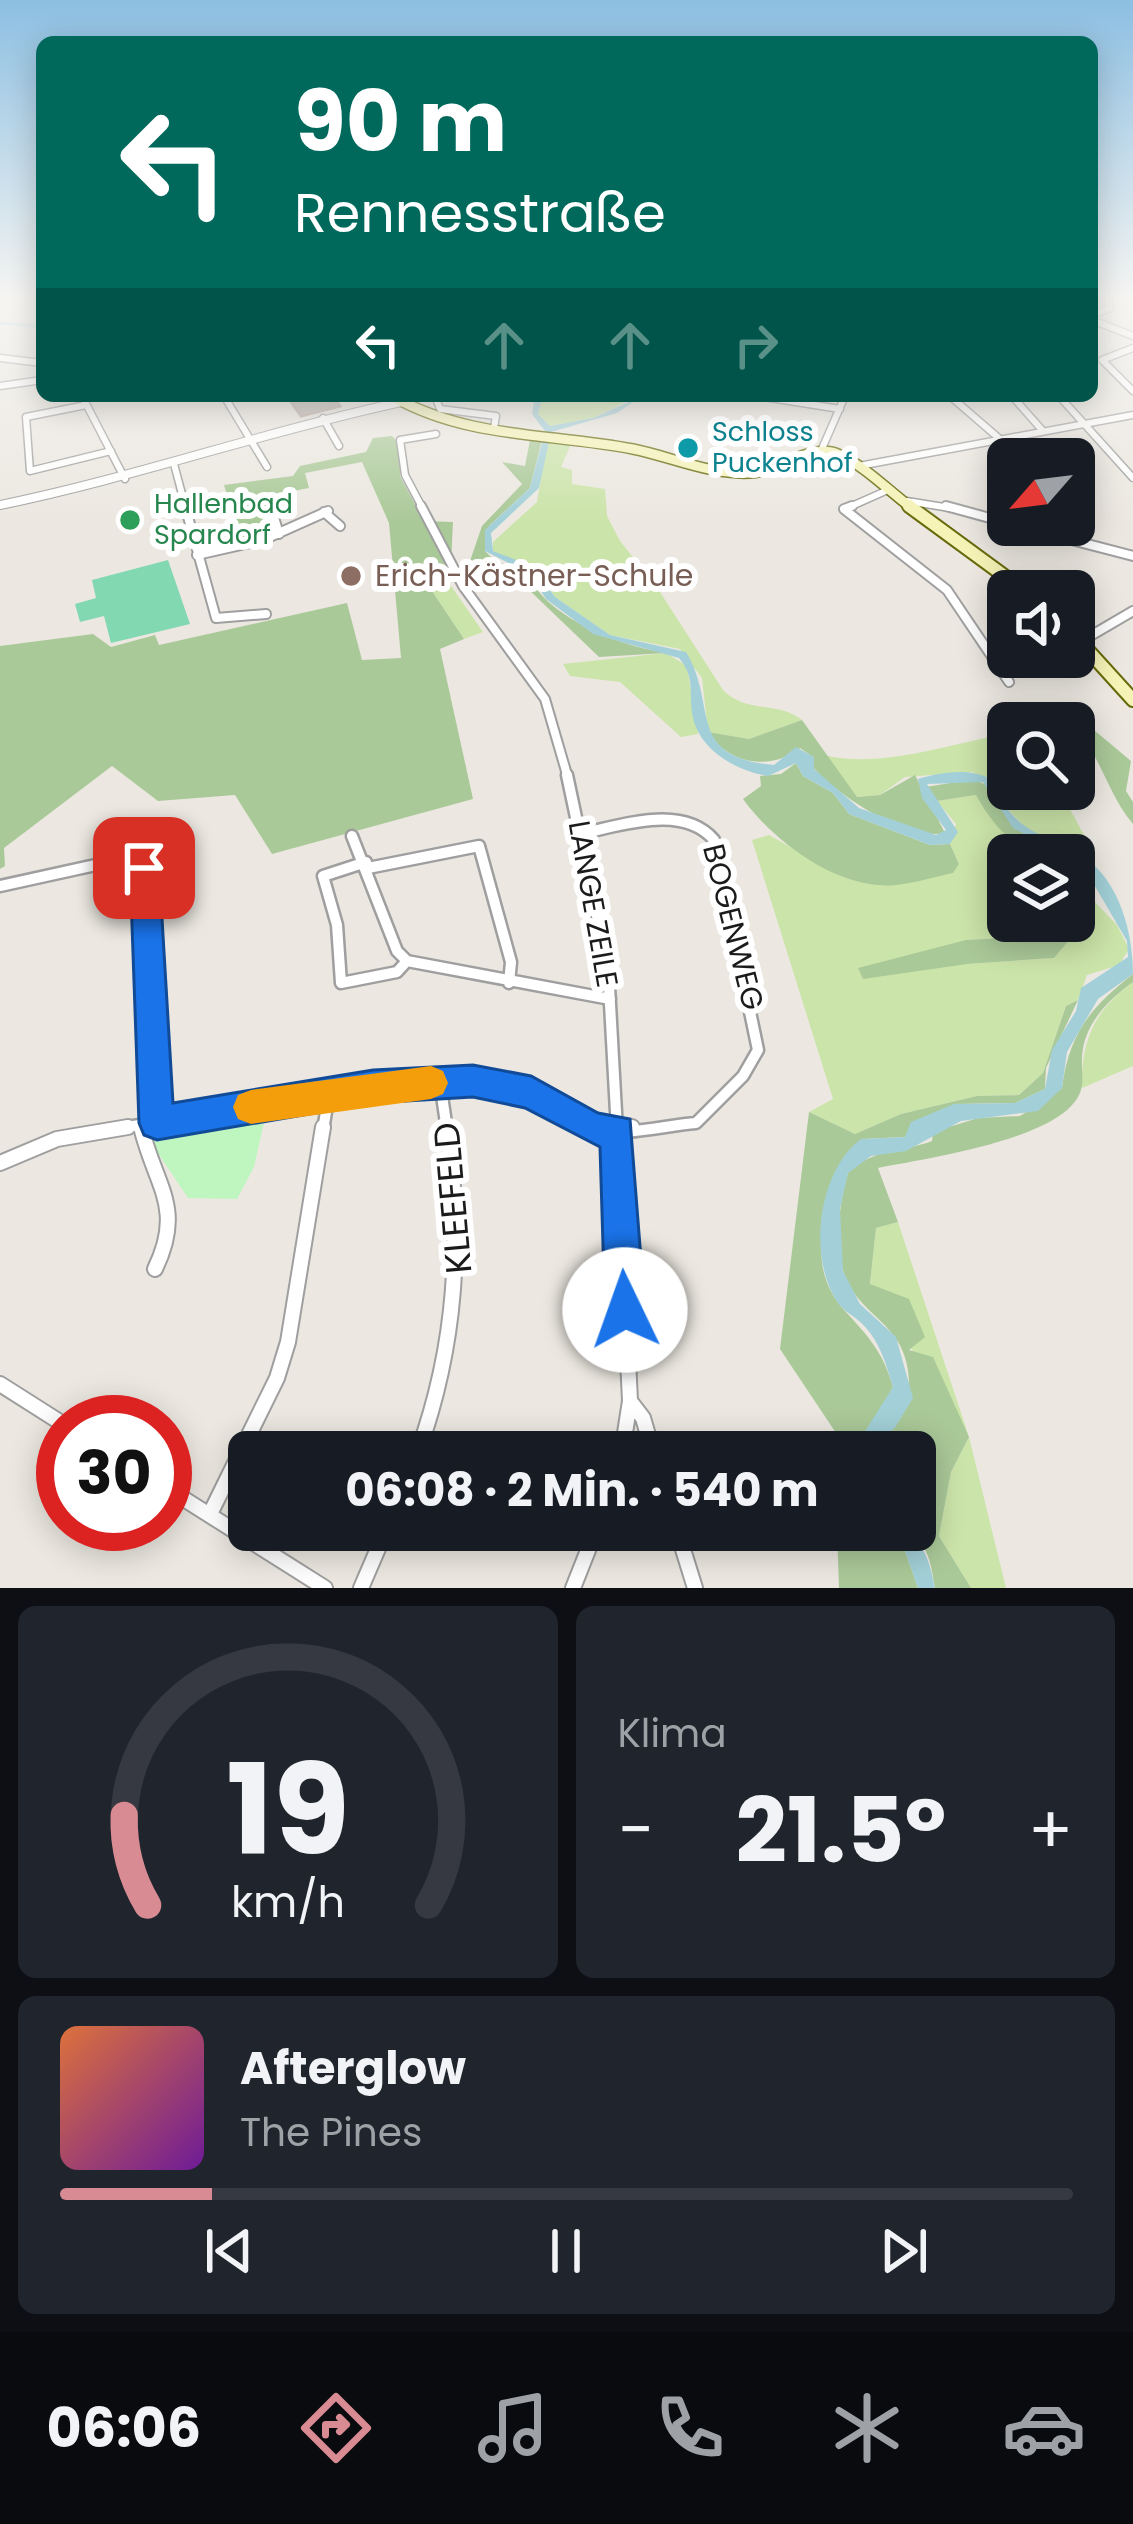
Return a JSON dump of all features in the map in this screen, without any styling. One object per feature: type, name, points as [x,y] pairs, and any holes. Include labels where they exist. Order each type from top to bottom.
[{"type":"main road","points":[[403,402],[435,417],[734,473],[771,471],[821,452],[834,452],[860,466],[997,570]]},
{"type":"main road","points":[[1095,659],[1133,700]]},
{"type":"street","points":[[0,386],[36,381]]},
{"type":"street","points":[[85,402],[125,479]]},
{"type":"street","points":[[228,402],[267,467]]},
{"type":"street","points":[[0,506],[125,479],[385,402]]},
{"type":"street","points":[[433,402],[440,409],[496,416],[494,428]]},
{"type":"street","points":[[795,402],[840,409]]},
{"type":"street","points":[[821,452],[843,402]]},
{"type":"street","points":[[957,402],[997,438]]},
{"type":"street","points":[[1017,402],[1042,430]]},
{"type":"street","points":[[1065,402],[1133,478]]},
{"type":"street","points":[[86,405],[26,417],[30,471],[111,451]]},
{"type":"street","points":[[1008,438],[1133,415]]},
{"type":"street","points":[[323,418],[339,446]]},
{"type":"street","name":"LANGE ZEILE","points":[[436,434],[406,436],[399,444],[405,476],[446,556],[544,699],[583,832],[610,999],[630,1402],[625,1431]]},
{"type":"street","points":[[825,439],[834,452]]},
{"type":"street","points":[[860,466],[987,442]]},
{"type":"street","points":[[174,464],[216,618],[266,614]]},
{"type":"street","points":[[890,489],[844,509],[947,590],[1009,682]]},
{"type":"street","points":[[907,501],[919,499],[987,517]]},
{"type":"street","points":[[272,511],[279,534]]},
{"type":"street","points":[[197,555],[279,534],[326,511],[340,526]]},
{"type":"street","points":[[1095,546],[1133,556]]},
{"type":"street","points":[[1095,630],[1133,611]]},
{"type":"street","name":"BOGENWEG","points":[[583,832],[681,820],[710,831],[758,1034],[752,1063],[696,1123],[617,1131]]},
{"type":"street","points":[[352,836],[397,951],[407,961],[610,999]]},
{"type":"street","points":[[407,961],[397,972],[341,983],[337,925],[323,876],[479,846],[511,962],[509,983]]},
{"type":"street","points":[[0,886],[141,855],[157,1123]]},
{"type":"street","points":[[0,1163],[44,1142],[329,1094],[440,1082],[501,1084],[531,1092],[594,1130],[617,1131]]},
{"type":"street","name":"KLEEFELD","points":[[425,1431],[444,1371],[461,1281],[456,1184],[440,1082]]},
{"type":"street","points":[[210,1514],[277,1378],[288,1342],[329,1094]]},
{"type":"street","points":[[140,1125],[172,1199],[164,1254],[155,1269]]},
{"type":"street","points":[[0,1384],[36,1407]]},
{"type":"street","points":[[630,1402],[644,1418],[647,1431]]},
{"type":"street","points":[[192,1503],[325,1588]]},
{"type":"street","points":[[361,1588],[377,1551]]},
{"type":"street","points":[[573,1588],[588,1551]]},
{"type":"street","points":[[684,1551],[695,1588]]},
{"type":"green space","points":[[541,402],[626,402],[593,418],[550,426],[538,414]]},
{"type":"green space","points":[[392,436],[401,446],[400,476],[424,521],[453,522],[451,564],[428,585],[464,639],[440,649],[473,799],[272,854],[235,795],[158,801],[112,766],[4,848],[5,866],[0,869],[0,646],[93,634],[111,647],[155,635],[159,645],[347,603],[362,660],[401,658],[389,523],[362,462],[305,473],[309,488],[267,496],[270,532],[241,540],[224,485],[293,476],[300,466],[366,452],[373,438]]},
{"type":"green space","points":[[530,440],[542,440],[530,488],[490,525],[485,551],[493,559],[470,561],[482,526],[522,484],[502,462],[525,466]]},
{"type":"green space","points":[[547,441],[571,444],[561,467],[572,470],[572,484],[605,489],[607,516],[620,541],[658,589],[723,690],[742,702],[802,720],[749,739],[708,732],[702,678],[680,649],[610,635],[555,597],[539,573],[493,551],[493,542],[537,502]]},
{"type":"green space","points":[[168,560],[190,624],[111,643],[104,616],[80,622],[75,604],[96,598],[92,580]]},
{"type":"green space","points":[[501,563],[526,576],[551,604],[591,630],[666,653],[599,657]]},
{"type":"green space","points":[[442,573],[483,632],[464,639],[428,585]]},
{"type":"green space","points":[[666,653],[687,666],[698,734],[681,737],[620,682],[570,676],[563,664]]},
{"type":"green space","points":[[802,720],[857,797],[880,795],[915,775],[945,833],[910,830],[872,813],[822,776],[811,765],[813,757],[800,748],[776,760],[751,761],[727,752],[708,732],[749,739]]},
{"type":"green space","points":[[1095,731],[1131,761],[1126,791],[1133,802],[1133,824],[1095,758]]},
{"type":"green space","points":[[987,738],[987,787],[973,772],[905,777],[880,795],[857,797],[824,755],[868,759]]},
{"type":"green space","points":[[796,763],[803,776],[833,793],[849,814],[930,845],[950,844],[959,864],[953,873],[874,885],[810,860],[772,831],[743,799],[761,786],[760,776],[781,774]]},
{"type":"green space","points":[[974,779],[987,786],[987,810],[1002,810],[1026,834],[1006,834],[992,820],[976,795],[937,801],[926,787]]},
{"type":"green space","points":[[976,795],[1005,834],[987,834],[987,939],[966,940],[967,964],[1054,958],[1067,942],[1095,942],[1095,902],[1117,925],[1129,949],[1119,965],[1087,975],[1078,1000],[1066,1006],[1043,1073],[1019,1095],[977,1096],[901,1114],[855,1134],[809,1112],[833,1099],[752,840],[769,835],[817,862],[959,864],[950,844],[956,824],[937,801]]},
{"type":"green space","points":[[1009,810],[1070,810],[1083,834],[1032,834]]},
{"type":"green space","points":[[966,940],[1068,942],[1054,958],[863,979],[858,968]]},
{"type":"green space","points":[[1133,974],[1133,982],[1092,1024],[1083,1046],[1081,1091],[1066,1111],[1018,1136],[878,1168],[898,1222],[876,1228],[870,1284],[909,1299],[925,1337],[909,1350],[933,1357],[969,1437],[951,1472],[939,1536],[971,1588],[935,1588],[925,1551],[936,1551],[936,1431],[890,1431],[904,1411],[908,1368],[898,1342],[845,1276],[839,1225],[848,1173],[877,1155],[932,1141],[933,1132],[978,1118],[1020,1116],[1062,1088],[1076,1036],[1105,998]]},
{"type":"green space","points":[[1133,982],[1133,1066],[1082,1088],[1092,1028],[1108,1004]]},
{"type":"green space","points":[[1078,1000],[1046,1068],[1045,1089],[1015,1103],[954,1104],[905,1137],[861,1139],[824,1225],[823,1269],[845,1311],[880,1354],[893,1387],[869,1431],[835,1431],[780,1349],[809,1112],[855,1134],[901,1114],[977,1096],[1019,1095],[1043,1073],[1066,1006]]},
{"type":"green space","points":[[265,1118],[254,1167],[237,1199],[188,1198],[152,1144],[155,1137]]},
{"type":"green space","points":[[898,1222],[969,1437],[870,1285],[876,1228]]},
{"type":"green space","points":[[969,1437],[1006,1588],[971,1588],[939,1536],[951,1472]]},
{"type":"green space","points":[[838,1551],[905,1551],[918,1588],[839,1588]]},
{"type":"water","points":[[534,402],[541,402],[538,414],[550,426],[593,418],[633,402],[617,413],[551,432],[539,488],[491,533],[493,551],[532,566],[555,597],[610,635],[686,652],[696,672],[709,726],[727,752],[774,765],[796,747],[814,757],[814,769],[859,808],[936,835],[946,830],[922,798],[918,779],[957,772],[987,778],[987,788],[983,782],[927,784],[958,832],[950,844],[930,845],[849,814],[833,793],[803,776],[796,763],[768,776],[719,756],[695,725],[689,678],[679,658],[593,634],[546,599],[530,574],[485,551],[485,530],[530,488],[545,431],[532,414]]},
{"type":"water","points":[[1001,810],[1008,810],[1039,834],[1024,834],[1013,828]]},
{"type":"water","points":[[1095,867],[1122,910],[1133,974],[1098,999],[1067,1052],[1062,1088],[1038,1111],[961,1121],[906,1151],[871,1156],[848,1173],[840,1209],[843,1271],[860,1304],[896,1337],[913,1398],[894,1429],[865,1431],[893,1387],[877,1343],[838,1303],[822,1263],[822,1216],[835,1172],[861,1139],[905,1137],[911,1122],[954,1104],[1015,1103],[1045,1089],[1052,1050],[1076,1011],[1081,988],[1128,957],[1127,941],[1095,886]]},
{"type":"water","points":[[905,1551],[923,1551],[927,1559],[935,1588],[918,1588]]},
{"type":"building","points":[[291,402],[337,402],[340,406],[301,416]]},
{"type":"slow traffic","points":[[251,1107],[373,1087],[431,1083]]},
{"type":"place","name":"Schloss Puckenhof","points":[[688,448]]},
{"type":"place","name":"Hallenbad Spardorf","points":[[130,520]]},
{"type":"place","name":"Erich-Kästner-Schule","points":[[351,576]]},
{"type":"route","points":[[144,868],[157,1123],[373,1087],[473,1081],[531,1092],[594,1130],[617,1131],[625,1310]]}]
